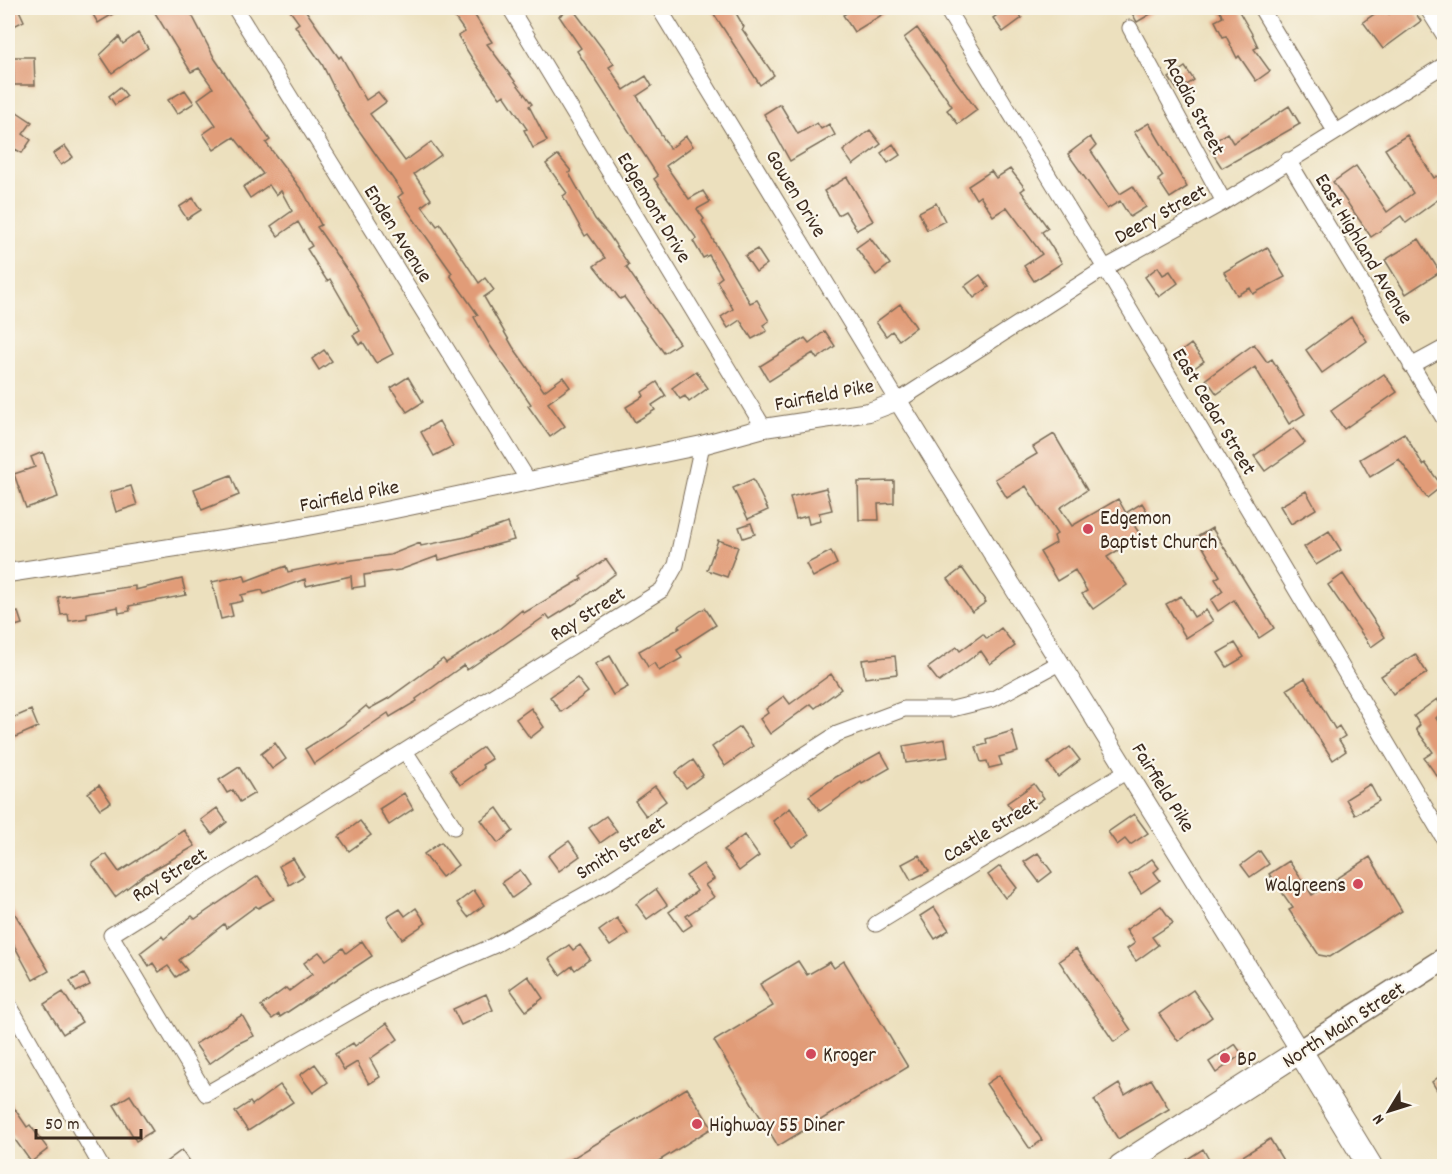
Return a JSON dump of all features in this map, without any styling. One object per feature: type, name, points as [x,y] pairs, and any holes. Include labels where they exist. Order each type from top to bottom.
[{"type":"highway","name":"North Main Street","points":[[1120,1167],[1300,1051]]},
{"type":"highway","points":[[1300,1051],[1370,1167]]},
{"type":"main road","name":"North Main Street","points":[[1300,1051],[1444,958]]},
{"type":"street","name":"Enden Avenue","points":[[235,8],[528,480]]},
{"type":"street","name":"Edgemont Drive","points":[[510,8],[764,428]]},
{"type":"street","name":"Gowen Drive","points":[[659,8],[898,401]]},
{"type":"street","name":"East Cedar Street","points":[[946,8],[1105,268],[1444,839]]},
{"type":"street","points":[[1261,8],[1335,131]]},
{"type":"street","points":[[1427,8],[1444,35]]},
{"type":"street","name":"Acadia Street","points":[[1130,28],[1224,202]]},
{"type":"street","name":"Deery Street","points":[[898,401],[1105,268],[1224,202],[1288,160],[1444,65]]},
{"type":"street","name":"East Highland Avenue","points":[[1288,160],[1444,419]]},
{"type":"street","points":[[1411,366],[1444,348]]},
{"type":"street","name":"Fairfield Pike","points":[[8,573],[286,530],[702,445],[764,428],[869,412],[898,401],[1300,1051]]},
{"type":"street","name":"Ray Street","points":[[206,1094],[111,935],[662,590],[676,565],[702,445]]},
{"type":"street","name":"Smith Street","points":[[206,1094],[374,998],[493,946],[607,882],[837,734],[904,709],[952,709],[993,699],[1061,662]]},
{"type":"street","points":[[405,751],[454,827]]},
{"type":"street","name":"Castle Street","points":[[876,924],[1127,771]]},
{"type":"street","points":[[8,1004],[101,1167]]},
{"type":"building","points":[[8,8],[18,8],[24,21],[8,29]]},
{"type":"building","points":[[101,8],[123,8],[98,23],[92,13]]},
{"type":"building","points":[[152,8],[204,8],[192,15],[215,59],[270,140],[266,143],[304,193],[321,225],[317,227],[353,279],[393,354],[376,363],[363,342],[359,345],[353,335],[360,331],[330,279],[327,281],[307,249],[312,246],[298,222],[278,236],[271,226],[292,211],[281,191],[276,195],[269,185],[250,198],[243,187],[263,174],[234,137],[214,150],[203,134],[216,125],[198,99],[213,88],[199,68],[191,72]]},
{"type":"building","points":[[288,8],[304,8],[339,58],[341,56],[366,100],[378,92],[386,102],[370,114],[405,161],[431,142],[441,155],[414,174],[431,199],[422,206],[437,226],[440,224],[479,283],[485,278],[494,290],[484,297],[513,347],[544,391],[563,377],[570,387],[548,403],[565,426],[550,437],[528,406],[531,404],[491,347],[474,317],[478,315],[450,275],[452,273],[398,197],[403,193],[346,112],[322,64],[295,26],[299,23]]},
{"type":"building","points":[[448,8],[470,8],[492,42],[487,44],[532,104],[529,106],[547,141],[533,148],[524,130],[527,129],[504,95],[500,98],[458,36],[465,32]]},
{"type":"building","points":[[572,8],[614,64],[609,67],[624,90],[646,76],[652,86],[637,96],[670,149],[686,136],[693,146],[666,166],[689,199],[703,191],[710,202],[697,209],[704,219],[702,221],[750,303],[757,300],[769,321],[763,325],[767,331],[752,339],[740,320],[728,328],[721,317],[733,309],[717,281],[722,277],[709,255],[703,258],[693,241],[697,239],[654,179],[658,176],[577,51],[581,48],[559,16]]},
{"type":"building","points":[[710,8],[733,8],[744,27],[742,29],[774,75],[760,85]]},
{"type":"building","points":[[855,8],[893,8],[854,32],[843,15]]},
{"type":"building","points":[[1007,8],[1015,8],[1022,18],[1003,32],[993,18]]},
{"type":"building","points":[[1129,8],[1161,8],[1137,22]]},
{"type":"building","points":[[1218,8],[1237,8],[1252,34],[1258,47],[1254,49],[1270,71],[1256,81],[1239,56],[1237,58],[1226,36],[1223,37],[1215,21],[1223,17]]},
{"type":"building","points":[[1383,8],[1389,14],[1398,8],[1412,8],[1421,21],[1383,49],[1363,22]]},
{"type":"building","points":[[917,28],[977,110],[958,124],[947,110],[952,106],[904,38]]},
{"type":"building","points":[[138,33],[148,48],[112,73],[100,55],[119,37],[123,44]]},
{"type":"building","points":[[13,57],[34,57],[35,85],[14,85]]},
{"type":"building","points":[[1185,67],[1194,80],[1178,91],[1169,78]]},
{"type":"building","points":[[120,87],[127,96],[115,105],[109,96]]},
{"type":"building","points":[[185,90],[194,103],[177,114],[168,100]]},
{"type":"building","points":[[780,104],[798,134],[817,123],[821,129],[829,124],[835,135],[790,161],[764,114]]},
{"type":"building","points":[[1289,106],[1300,124],[1222,168],[1208,146],[1227,133],[1233,143]]},
{"type":"building","points":[[17,112],[32,122],[23,134],[31,140],[22,153],[15,149],[8,159],[8,126]]},
{"type":"building","points":[[1149,123],[1187,187],[1170,198],[1158,180],[1163,176],[1134,132]]},
{"type":"building","points":[[870,130],[881,144],[853,165],[843,151]]},
{"type":"building","points":[[1407,135],[1434,178],[1437,176],[1444,186],[1444,195],[1406,223],[1401,216],[1371,237],[1333,182],[1356,166],[1387,212],[1413,193],[1385,149]]},
{"type":"building","points":[[1090,137],[1096,146],[1091,151],[1120,194],[1133,186],[1146,207],[1130,217],[1120,201],[1107,209],[1068,154]]},
{"type":"building","points":[[893,144],[900,155],[888,163],[881,153]]},
{"type":"building","points":[[65,146],[73,157],[61,165],[53,154]]},
{"type":"building","points":[[558,155],[571,171],[569,173],[595,219],[609,235],[629,265],[626,267],[679,343],[664,353],[624,297],[620,299],[594,266],[605,258],[588,234],[585,236],[563,196],[567,193],[546,164]]},
{"type":"building","points":[[1010,169],[1025,188],[1021,191],[1048,228],[1042,232],[1062,263],[1034,281],[1024,266],[1042,254],[1007,207],[993,216],[980,196],[976,199],[968,186],[991,171],[996,178]]},
{"type":"building","points":[[847,177],[873,221],[857,230],[845,211],[838,215],[824,191]]},
{"type":"building","points":[[193,198],[201,210],[187,219],[179,207]]},
{"type":"building","points":[[936,203],[945,221],[927,230],[919,212]]},
{"type":"building","points":[[870,238],[890,264],[876,275],[856,248]]},
{"type":"building","points":[[1419,239],[1440,272],[1406,294],[1385,260]]},
{"type":"building","points":[[1267,247],[1285,277],[1253,294],[1250,288],[1237,295],[1224,272]]},
{"type":"building","points":[[757,249],[767,264],[756,272],[745,256]]},
{"type":"building","points":[[1158,267],[1163,275],[1170,271],[1178,283],[1159,297],[1145,277]]},
{"type":"building","points":[[980,275],[989,287],[974,298],[965,286]]},
{"type":"building","points":[[900,304],[916,327],[899,340],[892,331],[886,336],[876,322]]},
{"type":"building","points":[[1351,317],[1367,341],[1322,373],[1306,350]]},
{"type":"building","points":[[825,331],[835,346],[817,359],[813,353],[769,381],[760,366],[805,338],[809,343]]},
{"type":"building","points":[[1191,344],[1204,361],[1189,372],[1177,355]]},
{"type":"building","points":[[1254,344],[1267,362],[1272,359],[1305,414],[1289,424],[1255,367],[1217,394],[1206,379]]},
{"type":"building","points":[[324,350],[332,361],[319,370],[312,359]]},
{"type":"building","points":[[696,371],[708,388],[689,402],[685,396],[680,399],[672,388]]},
{"type":"building","points":[[1384,374],[1397,392],[1344,429],[1331,411]]},
{"type":"building","points":[[408,377],[423,402],[407,412],[391,388]]},
{"type":"building","points":[[657,382],[666,396],[652,405],[655,410],[635,422],[626,407],[644,396],[642,392]]},
{"type":"building","points":[[439,421],[453,446],[434,456],[421,432]]},
{"type":"building","points":[[1294,428],[1305,443],[1265,471],[1254,456]]},
{"type":"building","points":[[1404,433],[1423,465],[1425,463],[1442,486],[1427,498],[1399,459],[1370,477],[1360,459]]},
{"type":"building","points":[[1054,434],[1087,490],[1060,508],[1072,526],[1118,499],[1126,513],[1142,503],[1148,513],[1132,522],[1141,536],[1107,557],[1127,585],[1093,609],[1082,594],[1087,591],[1075,570],[1057,581],[1040,552],[1056,543],[1054,536],[1057,534],[1026,486],[1007,498],[995,479],[1037,454],[1033,447]]},
{"type":"building","points":[[43,452],[58,497],[26,508],[14,474],[35,467],[31,457]]},
{"type":"building","points":[[231,475],[239,495],[202,510],[194,489]]},
{"type":"building","points":[[753,479],[768,510],[748,519],[733,488]]},
{"type":"building","points":[[894,481],[894,503],[878,504],[879,520],[859,520],[858,482]]},
{"type":"building","points":[[131,486],[137,505],[116,512],[110,492]]},
{"type":"building","points":[[826,488],[832,510],[819,513],[821,521],[809,524],[807,516],[796,519],[790,497]]},
{"type":"building","points":[[1306,491],[1316,509],[1291,524],[1280,506]]},
{"type":"building","points":[[508,523],[514,540],[439,560],[438,556],[400,570],[364,575],[365,586],[352,588],[351,576],[306,586],[305,579],[264,594],[262,590],[241,595],[243,601],[230,604],[233,616],[221,619],[212,582],[244,575],[246,581],[286,566],[288,572],[337,562],[390,555],[420,543],[421,546],[466,537]]},
{"type":"building","points":[[751,523],[755,534],[743,538],[739,527]]},
{"type":"building","points":[[1212,528],[1274,628],[1259,638],[1234,600],[1218,611],[1211,600],[1223,591],[1215,579],[1220,576],[1197,537]]},
{"type":"building","points":[[1329,531],[1341,550],[1316,565],[1304,547]]},
{"type":"building","points":[[718,540],[738,547],[727,577],[707,570]]},
{"type":"building","points":[[831,551],[837,564],[813,577],[806,564]]},
{"type":"building","points":[[606,559],[616,573],[576,603],[550,619],[547,615],[467,670],[464,665],[416,699],[417,701],[390,717],[388,713],[314,764],[305,749],[342,726],[366,706],[369,709],[389,698],[443,659],[446,663],[498,630],[522,610],[524,613],[582,579],[580,577]]},
{"type":"building","points":[[962,568],[986,602],[972,612],[948,579]]},
{"type":"building","points":[[1343,574],[1385,637],[1371,647],[1328,585]]},
{"type":"building","points":[[182,579],[186,595],[129,606],[130,611],[119,613],[118,607],[87,613],[87,618],[69,621],[68,614],[61,615],[58,597],[135,586],[135,590]]},
{"type":"building","points":[[1181,596],[1194,617],[1206,610],[1213,621],[1186,638],[1166,604]]},
{"type":"building","points":[[705,608],[716,625],[677,650],[682,658],[659,671],[654,663],[648,667],[639,651],[680,628],[678,626]]},
{"type":"building","points":[[18,612],[22,624],[8,628],[8,615]]},
{"type":"building","points":[[1001,628],[1015,646],[990,664],[981,651],[939,682],[928,668],[957,647],[960,651],[983,634],[987,639]]},
{"type":"building","points":[[1235,643],[1244,657],[1227,667],[1218,653]]},
{"type":"building","points":[[1415,654],[1427,673],[1393,694],[1381,676]]},
{"type":"building","points":[[610,656],[628,687],[613,695],[595,664]]},
{"type":"building","points":[[895,656],[897,674],[865,678],[862,660]]},
{"type":"building","points":[[831,674],[841,689],[815,708],[811,704],[770,734],[760,719],[768,713],[766,709],[784,696],[790,704]]},
{"type":"building","points":[[577,678],[588,692],[561,712],[550,697]]},
{"type":"building","points":[[1305,678],[1335,729],[1339,726],[1345,736],[1339,740],[1346,751],[1333,760],[1287,689]]},
{"type":"building","points":[[1437,699],[1444,710],[1436,718],[1444,730],[1444,771],[1437,776],[1424,758],[1433,752],[1416,729],[1420,725],[1414,716]]},
{"type":"building","points":[[531,708],[544,727],[530,738],[516,719]]},
{"type":"building","points":[[31,710],[38,727],[11,739],[8,720]]},
{"type":"building","points":[[740,727],[753,746],[725,766],[712,747]]},
{"type":"building","points":[[1012,731],[1018,752],[999,757],[1002,765],[989,768],[987,761],[981,762],[976,747],[987,744],[986,739]]},
{"type":"building","points":[[945,739],[948,757],[906,763],[903,746]]},
{"type":"building","points":[[275,743],[286,759],[272,769],[261,754]]},
{"type":"building","points":[[483,747],[492,759],[482,765],[484,768],[460,785],[450,770]]},
{"type":"building","points":[[1070,747],[1080,760],[1058,777],[1048,763]]},
{"type":"building","points":[[881,752],[890,768],[862,784],[861,782],[820,811],[809,796],[836,777]]},
{"type":"building","points":[[693,760],[703,775],[686,788],[675,773]]},
{"type":"building","points":[[239,767],[255,793],[240,802],[233,790],[227,793],[219,780]]},
{"type":"building","points":[[1034,784],[1044,798],[1017,817],[1007,803]]},
{"type":"building","points":[[1370,784],[1379,801],[1355,815],[1346,799]]},
{"type":"building","points":[[99,785],[111,802],[100,809],[88,793]]},
{"type":"building","points":[[655,786],[666,801],[646,816],[635,801]]},
{"type":"building","points":[[404,793],[413,809],[389,825],[379,809]]},
{"type":"building","points":[[217,808],[227,822],[212,834],[201,820]]},
{"type":"building","points":[[497,808],[513,831],[498,843],[481,820]]},
{"type":"building","points":[[790,808],[809,835],[792,847],[773,821]]},
{"type":"building","points":[[1134,814],[1148,833],[1130,845],[1125,839],[1117,845],[1108,832]]},
{"type":"building","points":[[606,816],[617,831],[600,843],[589,828]]},
{"type":"building","points":[[360,821],[371,835],[349,851],[339,837]]},
{"type":"building","points":[[184,830],[195,846],[146,874],[115,897],[92,864],[106,854],[119,872]]},
{"type":"building","points":[[744,835],[759,856],[739,871],[724,850]]},
{"type":"building","points":[[569,841],[580,856],[559,871],[548,856]]},
{"type":"building","points":[[441,842],[458,865],[442,877],[424,854]]},
{"type":"building","points":[[1260,851],[1269,864],[1250,877],[1241,865]]},
{"type":"building","points":[[1038,853],[1052,872],[1039,882],[1024,862]]},
{"type":"building","points":[[919,855],[929,871],[911,880],[902,864]]},
{"type":"building","name":"Walgreens","points":[[1370,857],[1402,911],[1330,957],[1319,955],[1289,910],[1293,908],[1269,874],[1289,861],[1312,895]]},
{"type":"building","points":[[293,858],[304,876],[289,885],[279,866]]},
{"type":"building","points":[[1152,859],[1159,868],[1154,872],[1160,880],[1141,893],[1129,875]]},
{"type":"building","points":[[703,864],[714,879],[705,885],[714,897],[686,916],[692,925],[683,931],[669,912],[697,891],[686,876]]},
{"type":"building","points":[[1000,866],[1017,888],[1005,898],[988,875]]},
{"type":"building","points":[[520,870],[530,885],[512,898],[502,882]]},
{"type":"building","points":[[258,876],[274,899],[258,908],[256,906],[226,928],[224,924],[179,960],[187,970],[176,977],[168,966],[159,972],[153,963],[149,966],[140,953],[162,936],[164,939],[192,916],[195,919]]},
{"type":"building","points":[[656,889],[667,905],[647,919],[636,904]]},
{"type":"building","points":[[474,890],[484,905],[468,917],[457,903]]},
{"type":"building","points":[[8,902],[49,971],[33,980],[8,934]]},
{"type":"building","points":[[1161,906],[1173,923],[1152,937],[1158,945],[1136,961],[1127,949],[1135,943],[1126,930]]},
{"type":"building","points":[[934,907],[949,930],[935,939],[920,916]]},
{"type":"building","points":[[416,908],[426,923],[402,939],[387,917],[400,909],[405,916]]},
{"type":"building","points":[[617,918],[628,934],[610,946],[599,931]]},
{"type":"building","points":[[362,941],[372,956],[280,1017],[279,1014],[272,1019],[261,1006],[286,988],[289,991],[312,974],[304,963],[319,952],[326,960],[343,948],[346,953]]},
{"type":"building","points":[[569,945],[573,950],[580,945],[590,959],[575,970],[572,966],[560,975],[549,959]]},
{"type":"building","points":[[1076,949],[1131,1030],[1114,1042],[1059,961]]},
{"type":"building","name":"Kroger","points":[[798,961],[807,975],[830,962],[834,968],[844,961],[908,1067],[778,1146],[714,1041],[773,1006],[760,984]]},
{"type":"building","points":[[84,974],[90,985],[76,992],[70,981]]},
{"type":"building","points":[[528,976],[543,998],[526,1011],[510,989]]},
{"type":"building","points":[[1193,990],[1212,1017],[1178,1041],[1159,1014]]},
{"type":"building","points":[[63,992],[82,1022],[63,1034],[44,1004]]},
{"type":"building","points":[[486,994],[493,1010],[461,1025],[453,1009]]},
{"type":"building","points":[[242,1015],[254,1036],[237,1044],[209,1064],[195,1044]]},
{"type":"building","points":[[387,1023],[398,1039],[370,1059],[380,1077],[369,1084],[357,1062],[344,1070],[335,1054],[353,1043],[355,1046]]},
{"type":"building","name":"BP","points":[[1235,1044],[1242,1054],[1216,1073],[1209,1062]]},
{"type":"building","points":[[315,1064],[328,1082],[313,1093],[300,1075]]},
{"type":"building","points":[[1444,1073],[1444,1102],[1432,1082]]},
{"type":"building","points":[[999,1075],[1042,1140],[1030,1149],[986,1084]]},
{"type":"building","points":[[1151,1079],[1169,1109],[1118,1139],[1094,1100],[1119,1084],[1125,1095]]},
{"type":"building","points":[[280,1085],[293,1102],[248,1131],[235,1112],[250,1102],[252,1105]]},
{"type":"building","points":[[687,1088],[712,1128],[649,1167],[558,1167]]},
{"type":"building","points":[[130,1095],[153,1131],[136,1141],[114,1105]]},
{"type":"building","points":[[8,1099],[27,1127],[30,1125],[48,1149],[31,1162],[8,1130]]},
{"type":"building","points":[[1270,1139],[1287,1167],[1225,1167]]},
{"type":"building","points":[[1203,1149],[1213,1167],[1175,1167]]},
{"type":"building","points":[[182,1150],[194,1167],[159,1167]]},
{"type":"place","name":"Edgemon Baptist Church","points":[[1088,529]]},
{"type":"place","name":"Walgreens","points":[[1358,884]]},
{"type":"place","name":"Kroger","points":[[811,1054]]},
{"type":"place","name":"BP","points":[[1225,1058]]},
{"type":"place","name":"Highway 55 Diner","points":[[697,1124]]}]
